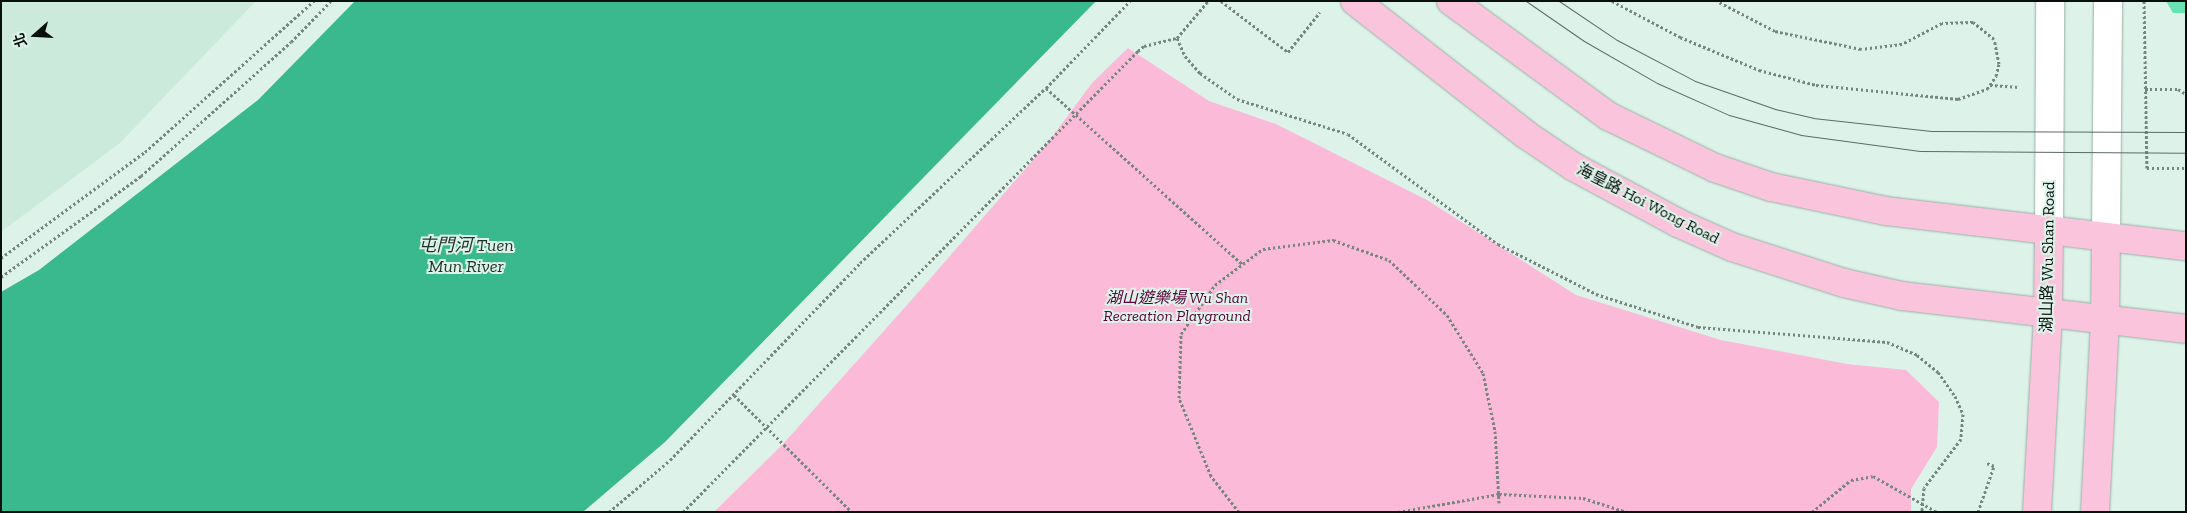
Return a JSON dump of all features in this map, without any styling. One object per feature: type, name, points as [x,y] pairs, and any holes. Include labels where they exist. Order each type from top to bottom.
[{"type":"main road","name":"海皇路 Hoi Wong Road","points":[[1355,1],[1525,134],[1574,167],[1678,223],[1732,247],[1844,283],[1961,305],[2186,330]]},
{"type":"main road","points":[[1451,1],[1608,116],[1715,168],[1828,201],[2186,246]]},
{"type":"main road","name":"湖山路 Wu Shan Road","points":[[2037,512],[2048,314],[2049,230]]},
{"type":"main road","points":[[2095,512],[2105,321],[2106,237]]},
{"type":"street","name":"湖山路 Wu Shan Road","points":[[2049,230],[2050,1]]},
{"type":"street","points":[[2106,237],[2108,1]]},
{"type":"path","points":[[1,258],[145,152],[314,1]]},
{"type":"path","points":[[1,277],[141,176],[291,42],[331,1]]},
{"type":"path","points":[[608,512],[670,460],[860,263],[1046,88],[1130,1]]},
{"type":"path","points":[[683,512],[1077,116],[1144,46],[1176,38],[1208,1]]},
{"type":"path","points":[[1221,1],[1288,52],[1320,12]]},
{"type":"path","points":[[1612,1],[1680,37],[1759,70],[1816,85],[1958,99],[1990,85],[1999,64],[1999,51],[1990,34],[1973,22],[1942,23],[1902,44],[1861,49],[1774,30],[1717,1]]},
{"type":"path","points":[[2144,1],[2147,168],[2186,168]]},
{"type":"path","points":[[1176,38],[1185,56],[1220,88],[1254,106],[1326,125],[1348,134],[1459,218],[1548,272],[1596,294],[1698,327],[1887,342],[1917,355],[1938,372],[1955,396],[1963,414],[1961,439],[1924,488],[1922,512]]},
{"type":"path","points":[[1046,88],[1242,264]]},
{"type":"path","points":[[1239,512],[1211,476],[1179,398],[1181,334],[1215,285],[1263,249],[1333,240],[1389,260],[1447,315],[1483,372],[1495,431],[1499,503]]},
{"type":"path","points":[[734,394],[852,512]]},
{"type":"path","points":[[1978,512],[1984,490],[1994,466],[1987,463]]},
{"type":"path","points":[[1812,512],[1841,485],[1862,476],[1884,480],[1909,499],[1937,512]]},
{"type":"path","points":[[1398,512],[1499,494],[1582,498],[1627,512]]},
{"type":"shaded area","points":[[1,1],[256,1],[120,143],[1,232]]},
{"type":"green space","name":"湖山遊樂場 Wu Shan Recreation Playground","points":[[1128,48],[1209,101],[1276,124],[1427,200],[1576,295],[1721,340],[1847,364],[1906,370],[1939,402],[1937,447],[1911,489],[1911,512],[714,512],[783,444],[1046,145],[1092,83]]},
{"type":"water","name":"屯門河 Tuen Mun River","points":[[355,1],[1096,1],[665,442],[583,512],[1,512],[1,292],[39,270],[258,100]]},
{"type":"building","points":[[2166,1],[2186,1],[2186,13],[2173,13]]},
{"type":"tram line","points":[[1526,1],[1584,41],[1657,83],[1729,115],[1801,135],[1920,151],[2186,153]]},
{"type":"tram line","points":[[1559,1],[1617,40],[1695,81],[1775,109],[1813,118],[1931,131],[2186,132]]}]
